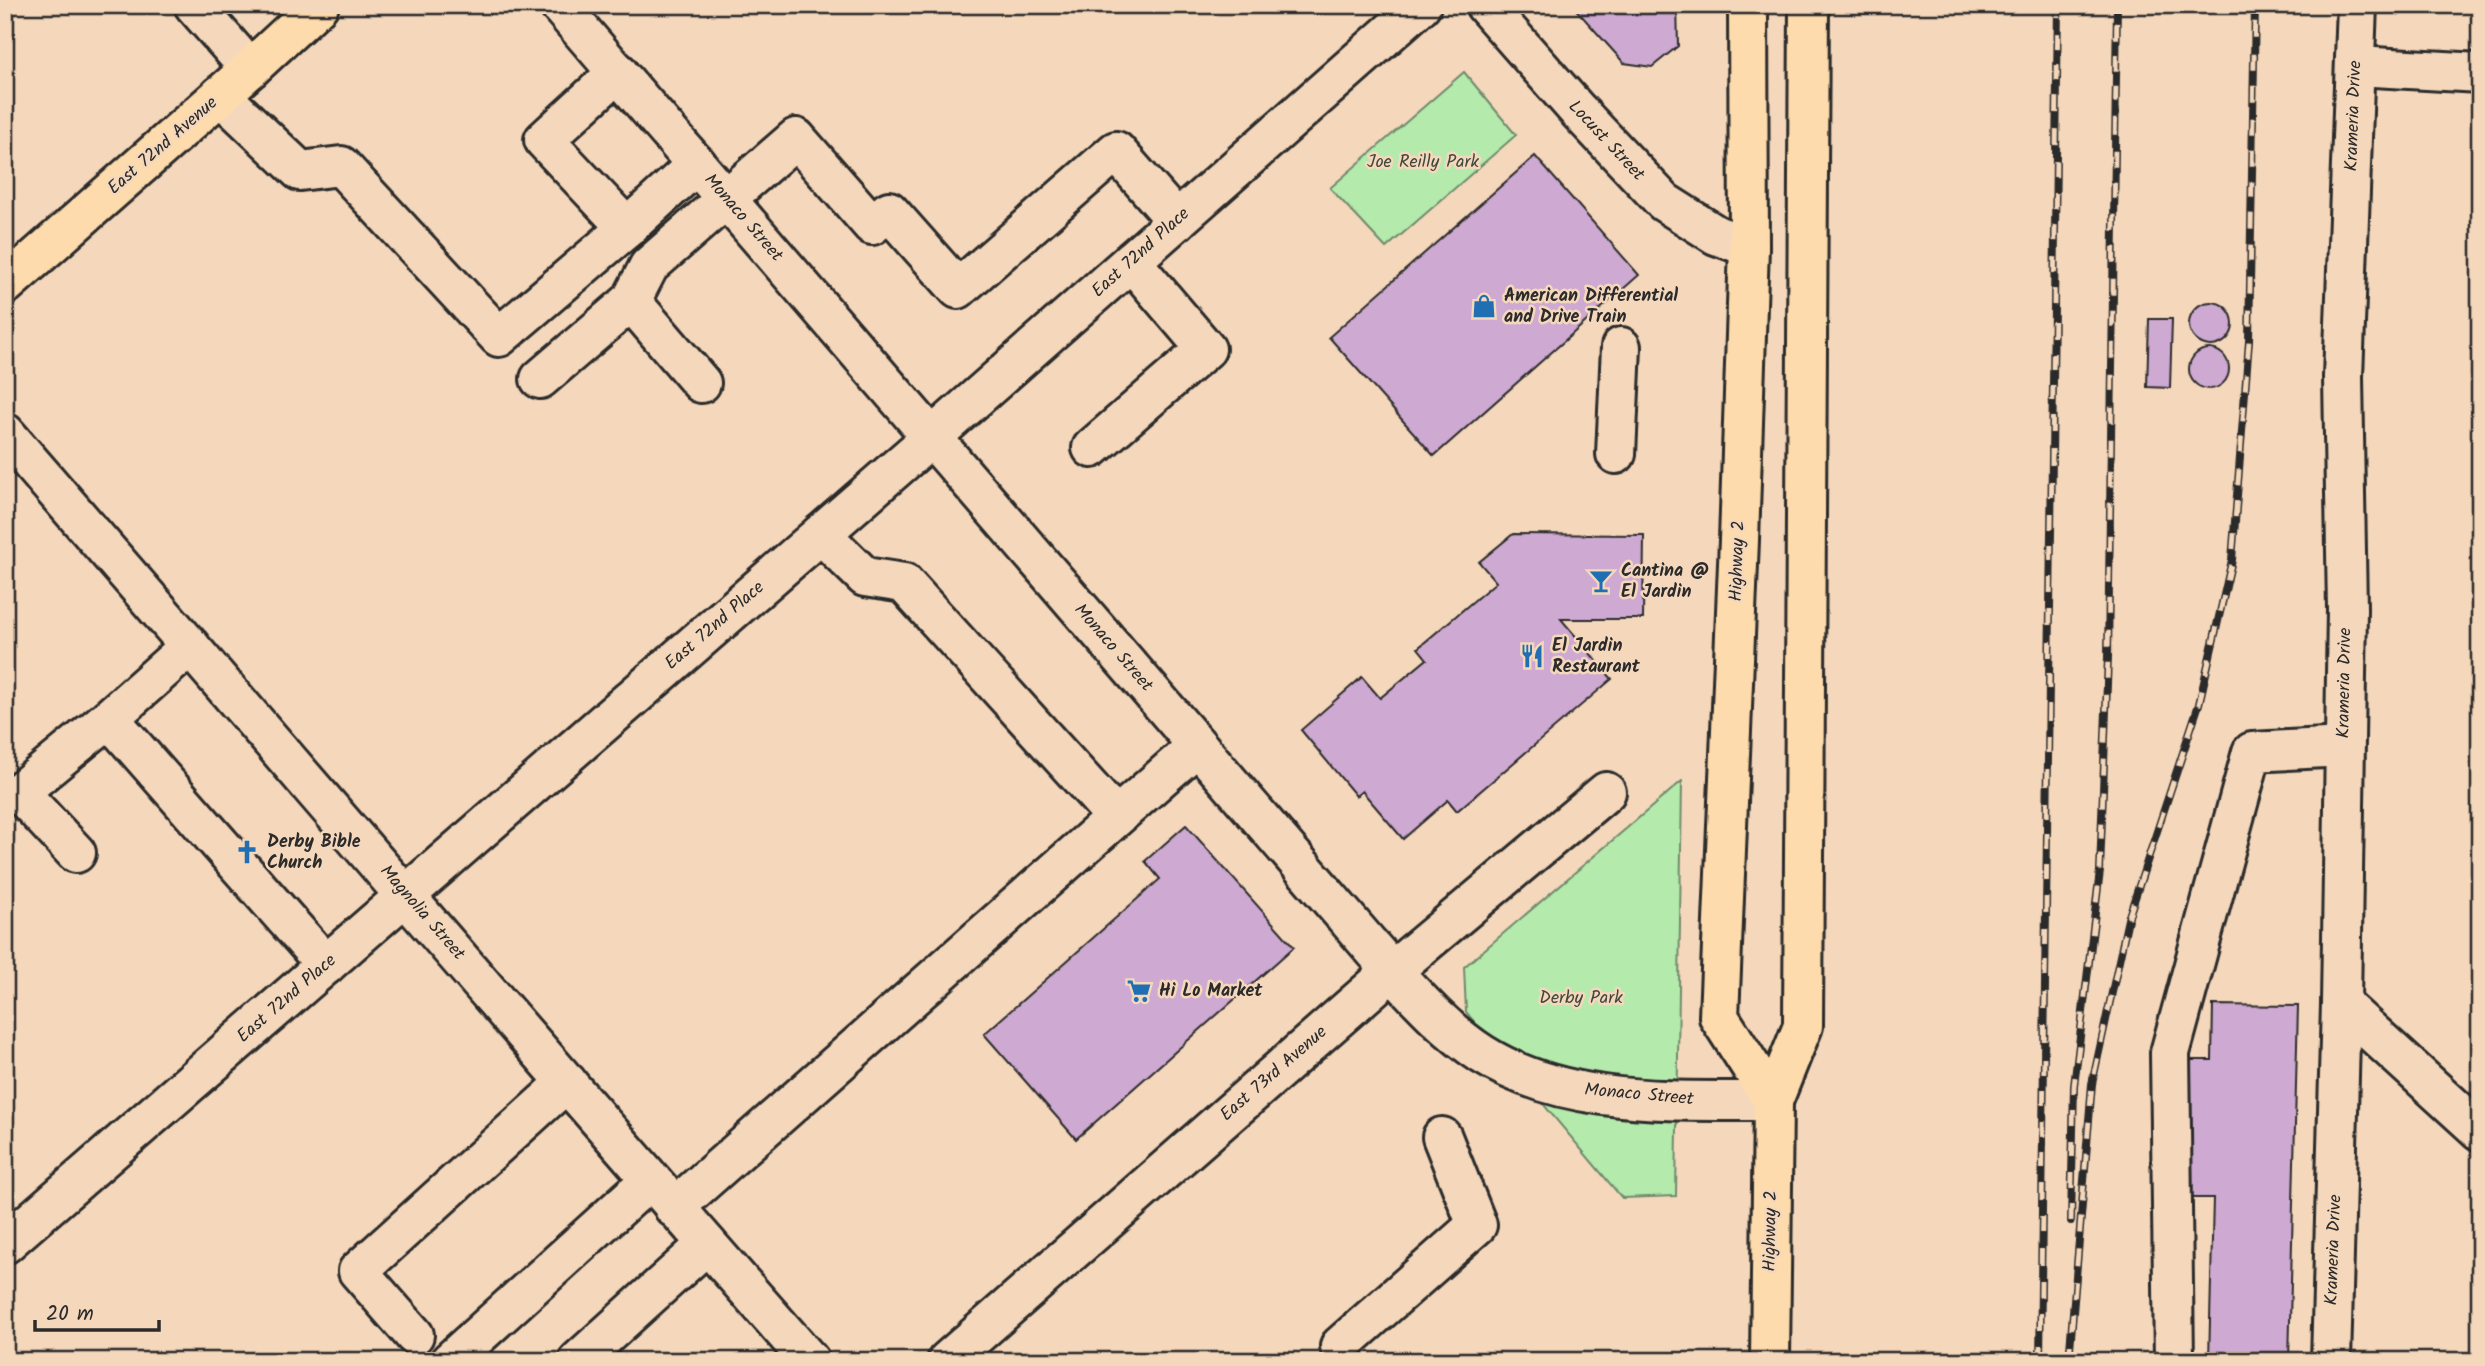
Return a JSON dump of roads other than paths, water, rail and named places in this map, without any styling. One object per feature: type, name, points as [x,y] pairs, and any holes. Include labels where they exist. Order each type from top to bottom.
[{"type":"main road","name":"East 72nd Avenue","points":[[5,285],[319,5]]},
{"type":"main road","name":"Highway 2","points":[[1748,5],[1749,247],[1740,540],[1719,1017],[1773,1101]]},
{"type":"main road","name":"Highway 2","points":[[1770,1361],[1773,1101],[1803,1026],[1809,5]]},
{"type":"street","points":[[194,5],[250,69]]},
{"type":"street","name":"Monaco Street","points":[[559,5],[1197,746],[1392,971],[1434,1015],[1462,1040],[1485,1055],[1520,1072],[1561,1086],[1597,1094],[1664,1100],[1773,1101]]},
{"type":"street","name":"East 72nd Place","points":[[5,1244],[931,438],[1421,5]]},
{"type":"street","name":"Locust Street","points":[[1485,5],[1580,113],[1664,202],[1716,235],[1749,247]]},
{"type":"street","name":"Krameria Drive","points":[[2331,1361],[2341,1004],[2347,609],[2343,377],[2357,5]]},
{"type":"street","points":[[2356,66],[2480,73]]},
{"type":"street","points":[[618,72],[544,140],[627,228]]},
{"type":"street","points":[[220,95],[300,171],[341,166],[499,338],[697,164]]},
{"type":"street","points":[[540,379],[631,302],[649,266],[796,138],[872,225],[889,211],[958,289],[1116,151],[1177,221]]},
{"type":"street","points":[[1092,449],[1206,349],[1131,261]]},
{"type":"street","points":[[631,302],[701,383]]},
{"type":"street","points":[[1616,454],[1621,347]]},
{"type":"street","name":"Magnolia Street","points":[[5,433],[407,895],[662,1194],[810,1361]]},
{"type":"street","points":[[821,534],[865,577],[904,583],[1116,817]]},
{"type":"street","points":[[76,853],[12,798],[109,718],[190,646]]},
{"type":"street","points":[[109,718],[326,965]]},
{"type":"street","points":[[450,1361],[662,1194],[1116,817],[1197,746]]},
{"type":"street","points":[[2174,1361],[2170,1053],[2248,765],[2252,752],[2344,747]]},
{"type":"street","name":"East 73rd Avenue","points":[[947,1361],[1392,971],[1606,792]]},
{"type":"street","points":[[2341,1004],[2480,1131]]},
{"type":"street","points":[[414,1335],[358,1271],[567,1082]]},
{"type":"street","points":[[1340,1346],[1477,1225],[1442,1137]]},
{"type":"street","points":[[578,1361],[707,1244]]},
{"type":"railway","points":[[2040,1361],[2058,5]]},
{"type":"railway","points":[[2071,1221],[2074,1086],[2100,871],[2108,657],[2117,5]]},
{"type":"railway","points":[[2069,1361],[2092,1084],[2128,919],[2199,704],[2232,560],[2249,341],[2255,5]]},
{"type":"place","name":"American Differential and Drive Train","points":[[1484,306]]},
{"type":"place","name":"Cantina @ El Jardin","points":[[1601,581]]},
{"type":"place","name":"El Jardin Restaurant","points":[[1532,656]]},
{"type":"place","name":"Derby Bible Church","points":[[247,852]]},
{"type":"place","name":"Hi Lo Market","points":[[1139,991]]},
{"type":"park label","name":"Joe Reilly Park","points":[[1423,162]]},
{"type":"park label","name":"Derby Park","points":[[1581,998]]}]
